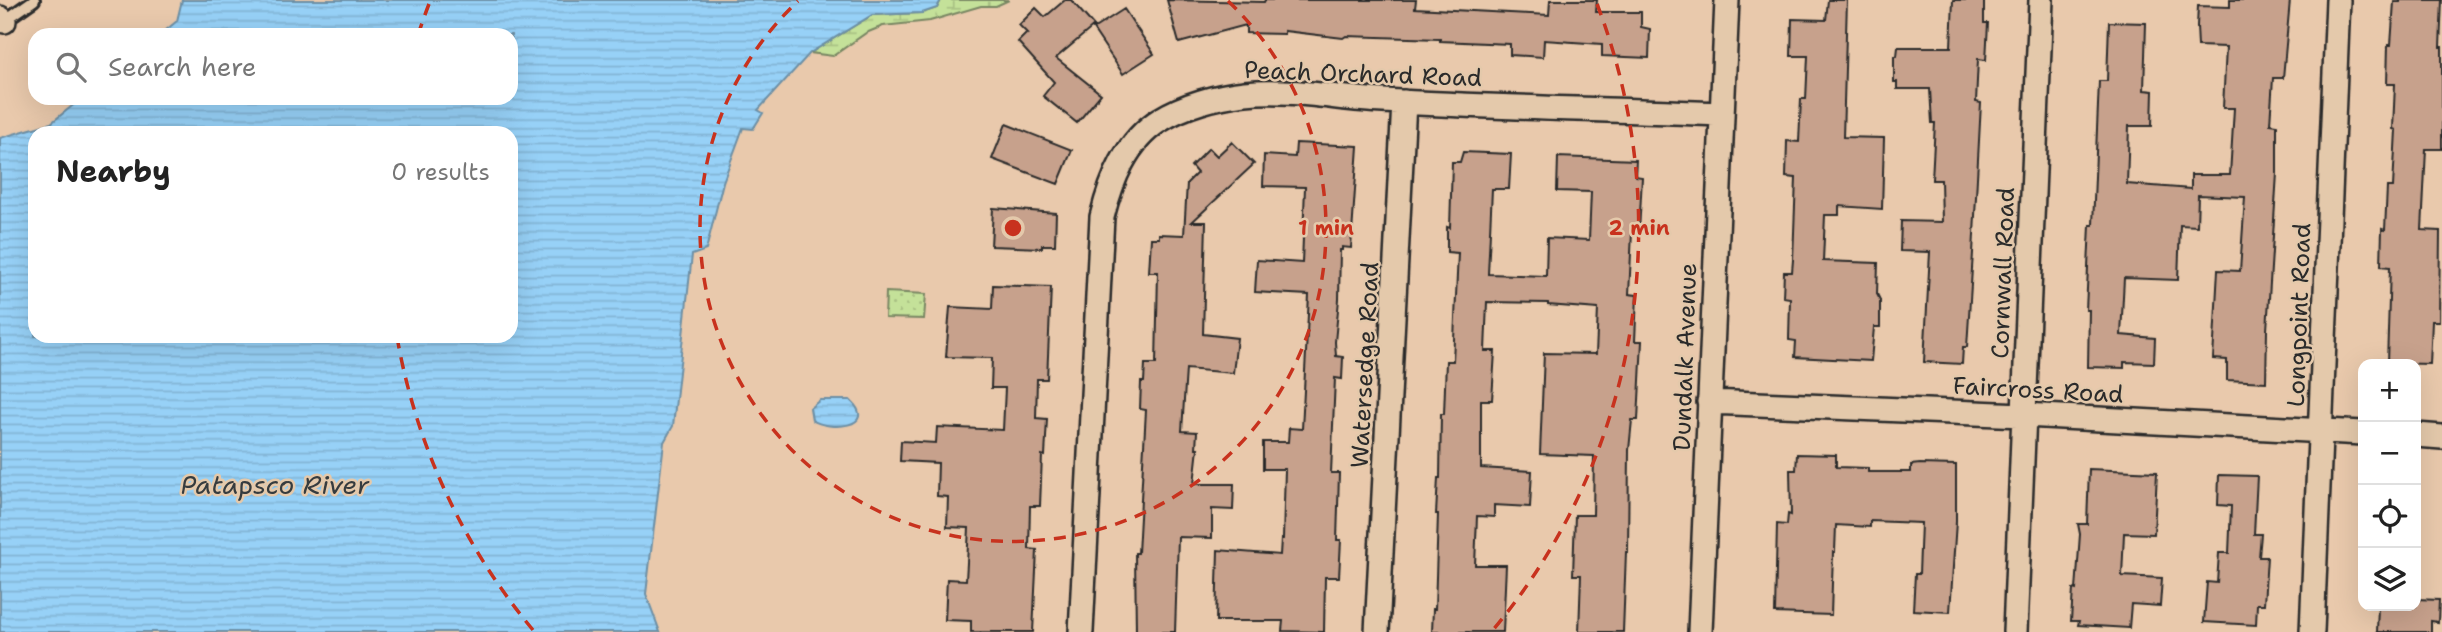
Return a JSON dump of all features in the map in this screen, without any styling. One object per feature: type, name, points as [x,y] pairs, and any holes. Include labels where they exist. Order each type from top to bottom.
[{"type":"street","name":"Dundalk Avenue","points":[[1700,632],[1727,0]]},
{"type":"street","name":"Cornwall Road","points":[[2015,632],[2041,0]]},
{"type":"street","name":"Longpoint Road","points":[[2312,632],[2338,0]]},
{"type":"street","name":"Peach Orchard Road","points":[[1081,632],[1101,232],[1112,183],[1126,154],[1144,132],[1160,120],[1193,104],[1246,93],[1323,94],[1404,102],[1721,114]]},
{"type":"street","name":"Watersedge Road","points":[[1377,632],[1404,102]]},
{"type":"street","name":"Faircross Road","points":[[1709,402],[2358,433]]},
{"type":"street","points":[[2421,435],[2442,437]]},
{"type":"lane","points":[[2,19],[34,0]]},
{"type":"green space","points":[[941,0],[1009,0],[996,6],[981,6],[930,21],[883,26],[866,33],[833,56],[810,53],[872,15],[922,13],[937,8]]},
{"type":"green space","points":[[886,292],[926,294],[924,319],[885,318]]},
{"type":"water","name":"Patapsco River","points":[[182,0],[941,0],[937,8],[922,13],[872,15],[810,53],[758,110],[763,113],[753,129],[743,128],[723,182],[706,250],[692,255],[673,426],[664,442],[646,594],[660,632],[0,632],[0,138],[28,130],[28,343],[518,343],[518,126],[41,126],[51,123],[73,105],[518,105],[518,28],[168,28],[177,21]]},
{"type":"water","points":[[820,400],[850,400],[858,409],[859,416],[855,422],[848,425],[819,423],[812,420],[810,408]]},
{"type":"building","points":[[1065,0],[1071,0],[1094,26],[1056,58],[1101,94],[1077,123],[1043,96],[1054,82],[1018,42],[1027,33],[1019,25],[1036,8],[1045,17]]},
{"type":"building","points":[[1167,0],[1416,0],[1415,8],[1549,15],[1550,0],[1597,0],[1596,12],[1641,12],[1641,27],[1650,29],[1649,58],[1602,56],[1602,44],[1544,40],[1543,57],[1510,55],[1510,44],[1440,39],[1343,38],[1284,31],[1284,34],[1246,33],[1246,25],[1179,43]]},
{"type":"building","points":[[1828,0],[1847,0],[1843,137],[1884,138],[1882,209],[1839,206],[1839,215],[1825,215],[1823,261],[1878,263],[1880,327],[1874,327],[1871,361],[1795,357],[1796,341],[1789,340],[1790,298],[1783,297],[1784,272],[1792,272],[1796,178],[1786,177],[1787,141],[1799,142],[1801,99],[1806,99],[1808,56],[1791,56],[1792,19],[1826,20]]},
{"type":"building","points":[[1953,0],[1984,0],[1984,23],[1988,23],[1986,60],[1978,59],[1976,102],[1981,103],[1967,347],[1963,347],[1962,364],[1924,362],[1930,252],[1900,251],[1901,221],[1942,222],[1941,180],[1932,180],[1935,123],[1932,123],[1930,89],[1897,89],[1897,82],[1894,82],[1894,56],[1897,56],[1898,47],[1951,47]]},
{"type":"building","points":[[2230,0],[2290,0],[2283,78],[2273,78],[2270,124],[2277,125],[2277,173],[2266,382],[2227,380],[2227,360],[2213,359],[2218,270],[2240,271],[2245,197],[2198,195],[2197,226],[2180,225],[2178,280],[2124,278],[2121,335],[2155,338],[2154,363],[2124,362],[2124,368],[2088,367],[2089,310],[2086,310],[2090,225],[2093,225],[2099,81],[2107,81],[2109,22],[2146,23],[2144,90],[2153,91],[2152,126],[2129,126],[2127,184],[2191,189],[2191,175],[2230,175],[2234,108],[2223,108],[2226,47],[2198,46],[2197,26],[2198,6],[2230,7]]},
{"type":"building","points":[[2442,0],[2442,149],[2426,149],[2422,230],[2440,231],[2439,321],[2432,321],[2430,364],[2421,364],[2421,359],[2387,359],[2390,267],[2381,266],[2382,229],[2385,230],[2387,187],[2393,187],[2396,130],[2393,129],[2395,84],[2387,84],[2388,45],[2391,45],[2394,2]]},
{"type":"building","points":[[1124,9],[1154,54],[1123,74],[1093,29]]},
{"type":"building","points":[[1006,124],[1072,150],[1058,184],[992,159]]},
{"type":"building","points":[[1232,142],[1254,164],[1192,222],[1206,222],[1203,334],[1237,338],[1233,373],[1186,369],[1182,431],[1197,432],[1194,484],[1234,484],[1233,510],[1212,509],[1212,538],[1178,537],[1175,632],[1136,632],[1135,553],[1138,553],[1146,410],[1140,409],[1141,382],[1144,382],[1145,364],[1156,364],[1158,272],[1149,272],[1151,238],[1159,238],[1159,234],[1184,235],[1187,183],[1197,173],[1191,166],[1209,148],[1217,156]]},
{"type":"building","points":[[1296,143],[1358,146],[1351,248],[1342,247],[1340,250],[1335,342],[1336,356],[1343,357],[1342,379],[1335,378],[1331,473],[1339,473],[1339,577],[1325,577],[1324,632],[1282,631],[1283,621],[1216,621],[1218,550],[1280,555],[1285,469],[1263,469],[1263,442],[1288,442],[1289,428],[1302,429],[1309,295],[1255,292],[1257,260],[1302,263],[1305,187],[1263,186],[1264,155],[1295,157]]},
{"type":"building","points":[[1463,152],[1511,154],[1509,189],[1492,189],[1488,274],[1546,276],[1547,238],[1589,240],[1591,192],[1557,191],[1558,157],[1636,160],[1635,176],[1642,177],[1639,232],[1632,232],[1629,294],[1637,295],[1635,341],[1642,341],[1638,420],[1632,420],[1629,450],[1628,552],[1623,632],[1579,632],[1581,575],[1573,575],[1575,515],[1593,515],[1594,456],[1540,454],[1544,353],[1596,354],[1598,309],[1548,303],[1487,302],[1485,351],[1495,351],[1492,400],[1481,400],[1481,468],[1532,471],[1530,507],[1494,505],[1494,517],[1477,516],[1475,565],[1506,565],[1503,632],[1432,632],[1441,414],[1444,414],[1446,361],[1453,361],[1458,253],[1447,252],[1447,227],[1450,228],[1452,162],[1460,162]]},
{"type":"building","points":[[993,208],[1056,213],[1055,245],[1042,245],[1042,248],[991,246]]},
{"type":"building","points":[[993,285],[1051,287],[1047,379],[1037,379],[1036,418],[1047,419],[1045,456],[1042,455],[1040,506],[1030,506],[1029,549],[1037,550],[1033,632],[971,632],[971,621],[945,620],[947,579],[966,580],[969,528],[947,527],[948,497],[937,496],[938,463],[900,461],[901,441],[936,443],[937,427],[1003,430],[1005,388],[991,388],[992,358],[946,357],[950,307],[992,309]]},
{"type":"building","points":[[1797,454],[1836,455],[1836,467],[1868,468],[1868,472],[1911,472],[1911,465],[1920,464],[1956,465],[1956,521],[1950,612],[1913,610],[1915,574],[1919,574],[1921,523],[1870,521],[1870,527],[1836,525],[1831,615],[1775,613],[1777,524],[1787,525],[1788,514],[1791,515],[1790,470],[1796,470]]},
{"type":"building","points":[[2089,469],[2157,472],[2154,534],[2124,533],[2122,576],[2162,578],[2160,606],[2131,604],[2129,628],[2078,625],[2079,621],[2071,621],[2073,589],[2076,590],[2080,534],[2078,524],[2087,524]]},
{"type":"building","points":[[2219,475],[2257,476],[2254,534],[2261,534],[2259,557],[2267,557],[2264,604],[2257,604],[2256,625],[2204,622],[2207,582],[2217,583],[2219,553],[2229,553],[2231,506],[2218,505]]},
{"type":"building","points":[[2421,599],[2439,600],[2438,622],[2431,621],[2431,632],[2377,632],[2378,611],[2421,611]]}]
